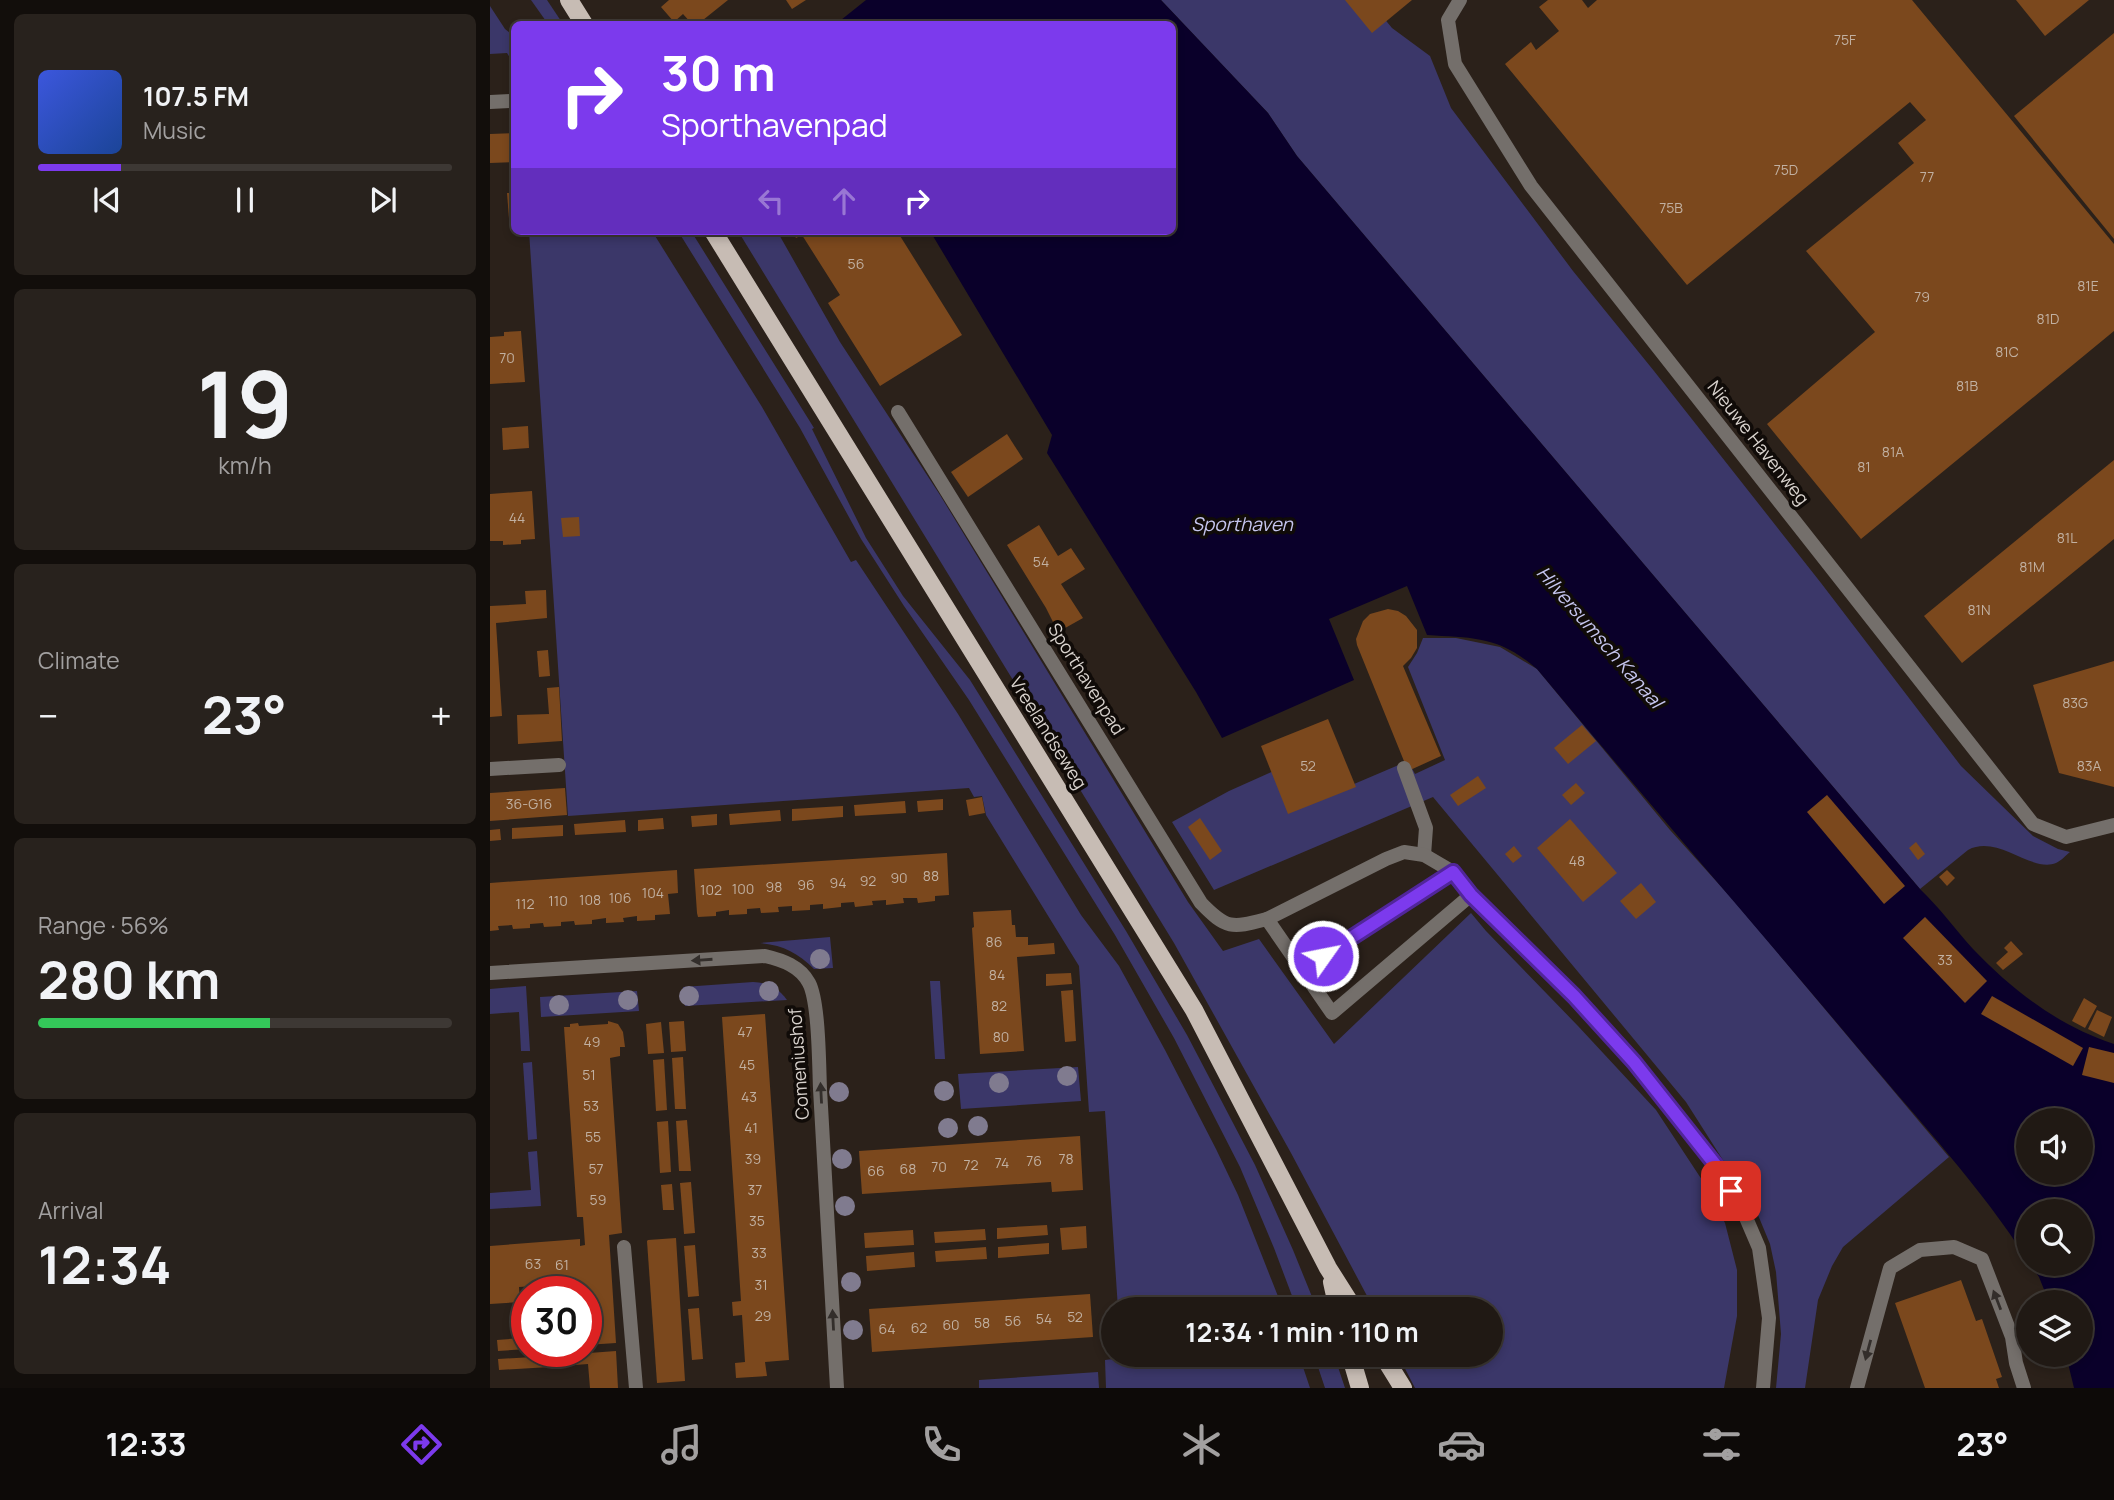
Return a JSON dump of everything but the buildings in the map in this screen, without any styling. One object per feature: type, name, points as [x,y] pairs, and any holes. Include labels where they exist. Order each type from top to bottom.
[{"type":"main road","points":[[569,0],[582,21]]},
{"type":"main road","name":"Vreelandseweg","points":[[715,235],[1194,1010],[1328,1268],[1346,1297]]},
{"type":"main road","name":"Vreelandseweg","points":[[1328,1268],[1335,1297]]},
{"type":"main road","points":[[1354,1367],[1360,1388]]},
{"type":"main road","points":[[1390,1367],[1403,1388]]},
{"type":"street","name":"Nieuwe Havenweg","points":[[1460,0],[1448,20],[1455,64],[1531,186],[2033,824],[2066,837],[2114,825]]},
{"type":"street","points":[[490,102],[510,100]]},
{"type":"street","name":"Sporthavenpad","points":[[898,412],[1201,903],[1216,919],[1230,926],[1267,919],[1386,859],[1404,852],[1423,855]]},
{"type":"street","points":[[490,769],[559,765]]},
{"type":"street","points":[[1404,768],[1426,828],[1423,855],[1453,872],[1471,895],[1574,996],[1634,1062],[1718,1168],[1744,1213],[1759,1248],[1769,1318],[1763,1388]]},
{"type":"street","points":[[1301,970],[1453,872]]},
{"type":"street","points":[[1267,919],[1332,1013],[1471,895]]},
{"type":"street","name":"Comeniushof","points":[[490,973],[765,956],[782,960],[797,969],[808,982],[813,996],[820,1073],[837,1388]]},
{"type":"street","points":[[624,1247],[636,1388]]},
{"type":"street","points":[[1857,1388],[1890,1268],[1920,1250],[1954,1247],[1982,1259],[2012,1337],[2024,1388]]},
{"type":"shaded area","points":[[531,0],[547,0],[561,21],[546,21]]},
{"type":"shaded area","points":[[1161,0],[1369,0],[1392,28],[1430,56],[1451,108],[1573,271],[1821,583],[1961,766],[2033,836],[2070,852],[2058,862],[2046,865],[2002,850],[1979,846],[1968,850],[1920,889],[1297,156],[1268,113]]},
{"type":"shaded area","points":[[490,6],[511,34],[511,59],[507,53],[490,54]]},
{"type":"shaded area","points":[[529,235],[654,235],[762,407],[851,562],[856,560],[958,714],[1081,915],[1119,966],[1216,1149],[1238,1195],[1278,1297],[1117,1297],[1105,1111],[1089,1112],[1079,966],[986,815],[982,796],[974,797],[969,788],[568,816]]},
{"type":"shaded area","points":[[680,235],[693,235],[814,428],[812,429],[866,538],[903,596],[970,680],[1126,931],[1187,1035],[1255,1165],[1312,1297],[1292,1297],[1240,1167],[1174,1038],[1115,935],[969,700],[861,539],[800,428]]},
{"type":"shaded area","points":[[740,235],[779,235],[840,342],[940,495],[1188,902],[1223,951],[1259,939],[1334,1044],[1471,913],[1656,1110],[1704,1183],[1725,1223],[1737,1270],[1737,1316],[1724,1388],[1415,1388],[1404,1367],[1503,1367],[1503,1297],[1368,1297],[1174,943]]},
{"type":"shaded area","points":[[1423,638],[1456,638],[1500,647],[1537,669],[1670,830],[1735,902],[1949,1157],[1843,1247],[1818,1300],[1805,1388],[1776,1388],[1781,1334],[1776,1272],[1770,1244],[1758,1215],[1686,1102],[1433,797],[1214,890],[1172,822],[1229,791],[1276,770],[1293,810],[1408,761],[1415,774],[1445,760],[1408,667]]},
{"type":"shaded area","points":[[830,937],[833,968],[814,969],[790,951],[760,943]]},
{"type":"shaded area","points":[[930,981],[940,981],[945,1059],[935,1059]]},
{"type":"shaded area","points":[[753,982],[772,986],[787,1000],[685,1006],[683,987]]},
{"type":"shaded area","points":[[526,986],[530,1051],[521,1051],[519,1012],[490,1014],[490,989]]},
{"type":"shaded area","points":[[637,991],[639,1011],[541,1017],[540,997]]},
{"type":"shaded area","points":[[532,1062],[537,1139],[528,1140],[523,1063]]},
{"type":"shaded area","points":[[1078,1067],[1081,1101],[961,1109],[958,1074]]},
{"type":"shaded area","points":[[537,1151],[541,1206],[490,1209],[490,1193],[531,1190],[528,1152]]},
{"type":"shaded area","points":[[1105,1367],[1303,1367],[1310,1388],[1106,1388]]},
{"type":"shaded area","points":[[1318,1367],[1338,1367],[1345,1388],[1325,1388]]},
{"type":"shaded area","points":[[1098,1372],[1099,1388],[979,1388],[979,1380]]},
{"type":"water","points":[[866,0],[1161,0],[1268,113],[1297,156],[1973,949],[2004,979],[2038,1006],[2074,1027],[2114,1044],[2114,1388],[2074,1388],[2069,1367],[2093,1367],[2093,1290],[2044,1290],[2038,1276],[2093,1276],[2093,1199],[2016,1199],[2016,1243],[1949,1155],[1537,669],[1498,645],[1459,637],[1427,635],[1407,586],[1329,619],[1354,680],[1222,738],[1047,453],[1052,435],[932,235],[1176,235],[1176,21],[840,21]]},
{"type":"route","points":[[1323,956],[1453,872],[1471,895],[1574,996],[1634,1062],[1718,1168],[1731,1191]]},
{"type":"water label","name":"Sporthaven","points":[[1242,524]]},
{"type":"water label","name":"Hilversumsch Kanaal","points":[[1600,637]]}]
